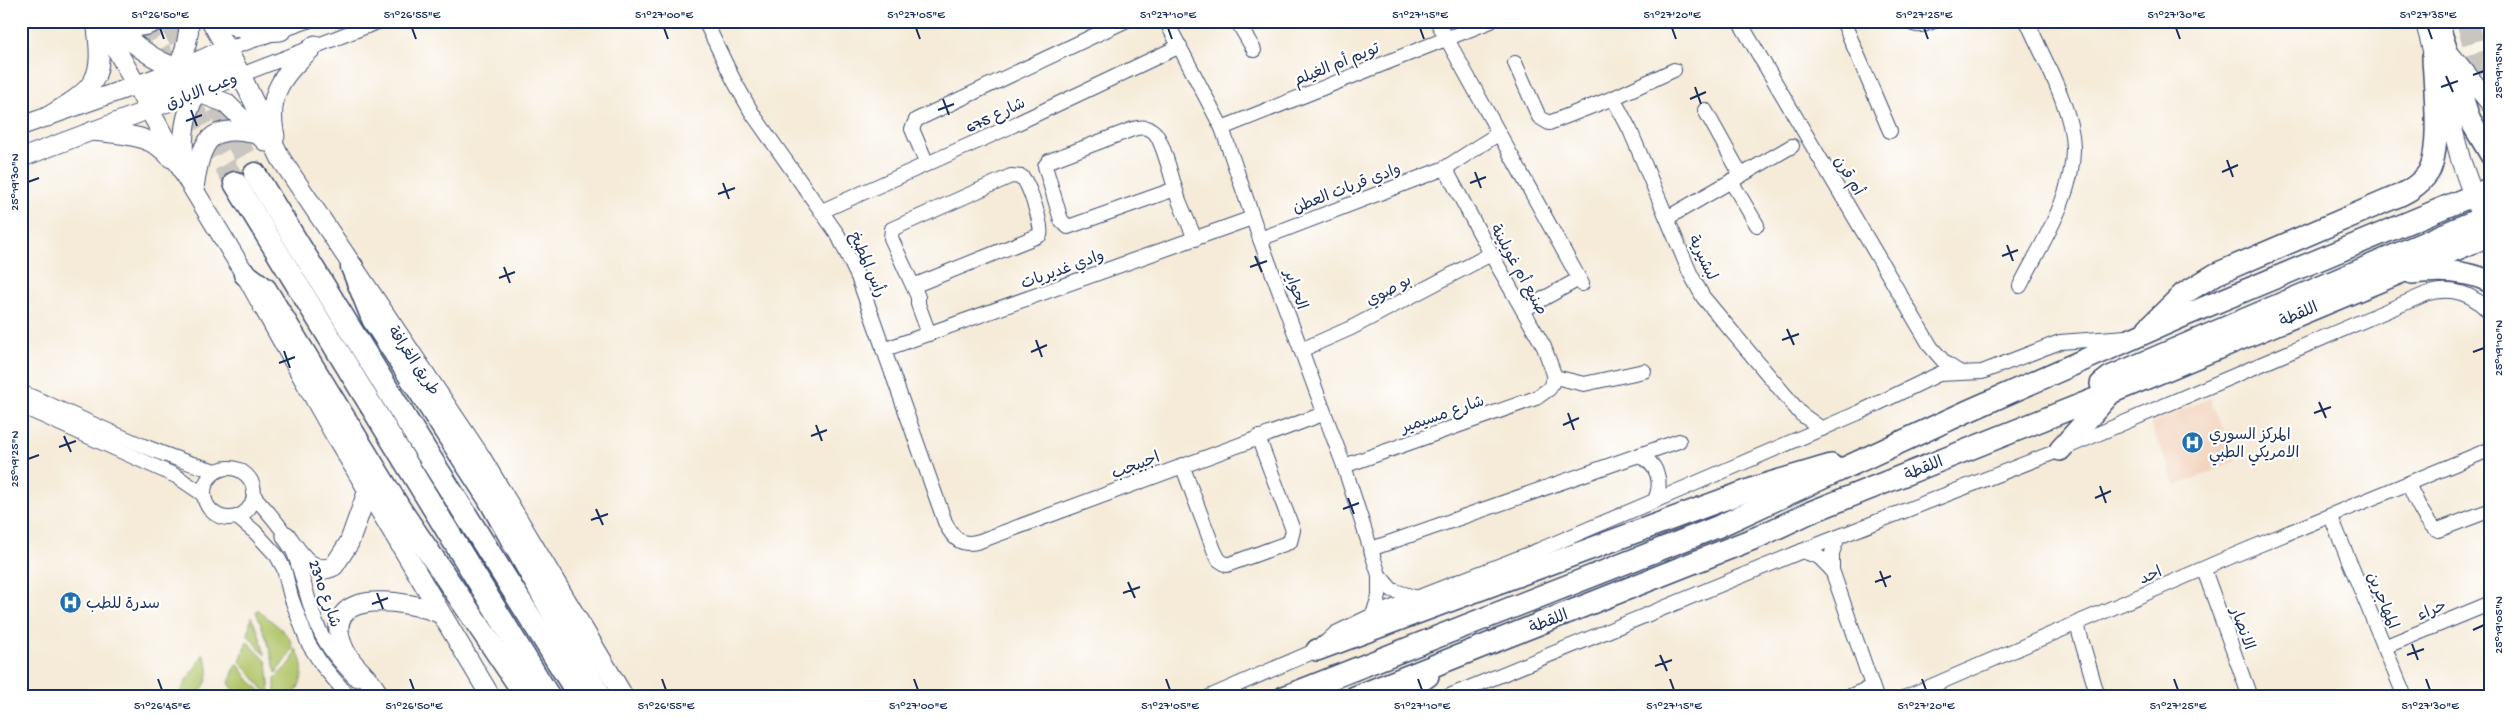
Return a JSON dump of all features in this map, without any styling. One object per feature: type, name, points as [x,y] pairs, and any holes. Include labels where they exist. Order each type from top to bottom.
[{"type":"highway","points":[[549,697],[245,178],[412,429],[580,697]]},
{"type":"highway","points":[[352,267],[373,319],[617,695]]},
{"type":"highway","points":[[246,274],[265,289],[401,510],[527,697]]},
{"type":"main road","points":[[47,117],[83,95],[90,88],[99,71],[101,52],[96,21]]},
{"type":"main road","points":[[101,21],[190,182],[246,274],[335,435],[491,697]]},
{"type":"main road","points":[[108,21],[195,91],[226,104],[261,136],[281,159],[352,267]]},
{"type":"main road","points":[[117,21],[130,27],[150,24],[156,21]]},
{"type":"main road","points":[[150,111],[174,76],[190,35],[189,21]]},
{"type":"main road","points":[[211,21],[241,75],[281,159]]},
{"type":"main road","points":[[227,21],[241,29],[256,32],[281,31]]},
{"type":"main road","points":[[2425,21],[2468,118],[2491,155]]},
{"type":"main road","points":[[2069,408],[2110,377],[2488,229],[2485,193],[2461,161],[2440,54],[2437,21]]},
{"type":"main road","points":[[281,159],[272,119],[273,105],[278,86],[289,69],[315,45]]},
{"type":"main road","points":[[190,182],[182,151],[185,118],[195,91],[226,48]]},
{"type":"main road","points":[[2440,54],[2491,104]]},
{"type":"main road","points":[[2142,336],[2168,307],[2191,289],[2216,274],[2391,200],[2418,184],[2429,171],[2435,152],[2440,54]]},
{"type":"main road","points":[[137,86],[174,76],[206,74],[241,75]]},
{"type":"main road","points":[[190,182],[207,141],[219,132],[234,129],[261,136]]},
{"type":"main road","points":[[93,131],[123,134],[157,144],[190,182]]},
{"type":"main road","name":"اللقطة","points":[[1284,697],[1554,590],[1662,550],[2194,311],[2485,193]]},
{"type":"main road","name":"اللقطة","points":[[1355,697],[1449,658],[1703,559],[1811,512],[2113,391],[2392,275],[2488,229]]},
{"type":"main road","points":[[2392,275],[2450,271],[2474,274],[2491,282]]},
{"type":"main road","points":[[2060,450],[2113,391]]},
{"type":"main road","points":[[1317,650],[1781,478],[1877,454]]},
{"type":"main road","points":[[286,536],[311,566],[320,570],[334,566],[349,542],[368,490]]},
{"type":"main road","points":[[1422,596],[1470,594]]},
{"type":"main road","points":[[380,697],[374,685],[348,656],[342,644],[340,625],[345,614],[362,603],[382,602],[414,604],[441,614]]},
{"type":"main road","points":[[1398,697],[1449,658]]},
{"type":"street","name":"وعب الابارق","points":[[174,76],[226,48],[240,45],[308,21]]},
{"type":"street","name":"وعب الابارق","points":[[21,158],[150,111],[195,91],[380,21]]},
{"type":"street","name":"رأس المطبخ","points":[[705,21],[732,80],[752,113],[838,235],[858,277],[945,522],[951,535],[958,542]]},
{"type":"street","points":[[927,164],[912,129],[916,120],[1125,21]]},
{"type":"street","name":"الحواير","points":[[1166,21],[1222,128],[1252,218],[1323,414],[1344,466],[1378,575],[1379,596],[1373,615]]},
{"type":"street","points":[[1437,21],[1580,282],[1523,310]]},
{"type":"street","name":"تويم أم الغيلم","points":[[1222,128],[1490,21]]},
{"type":"street","name":"أم قرن","points":[[1739,21],[1931,347],[1945,362],[1962,374]]},
{"type":"street","points":[[1843,21],[1890,131]]},
{"type":"street","points":[[1908,21],[1914,26],[1934,21]]},
{"type":"street","points":[[2020,286],[2059,207],[2072,166],[2073,146],[2064,106],[2027,21]]},
{"type":"street","points":[[1241,23],[1254,50]]},
{"type":"street","name":"شارع 675","points":[[822,211],[1180,46]]},
{"type":"street","points":[[1514,63],[1539,117],[1545,122],[1554,123],[1674,70]]},
{"type":"street","points":[[21,126],[137,86]]},
{"type":"street","name":"لبشيرية","points":[[1613,98],[1630,130],[1690,273],[1703,297],[1797,409],[1822,429]]},
{"type":"street","points":[[1705,110],[1757,225]]},
{"type":"street","points":[[1175,189],[1068,227],[1061,220],[1044,166],[1050,161],[1133,130],[1145,127],[1150,129],[1157,138],[1175,189],[1192,240]]},
{"type":"street","points":[[1445,168],[1498,134]]},
{"type":"street","points":[[1667,218],[1792,146]]},
{"type":"street","name":"وادي قريات العطن","points":[[1260,239],[1445,168]]},
{"type":"street","name":"صنيع أم غويلينة","points":[[1445,168],[1544,347],[1552,383]]},
{"type":"street","points":[[916,292],[1040,235],[1041,226],[1026,183],[1022,177],[1011,176],[892,229],[890,238],[916,292],[925,303],[933,333]]},
{"type":"street","name":"وادي غديريات","points":[[883,350],[1252,218]]},
{"type":"street","name":"بو صوي","points":[[1301,350],[1351,328],[1491,254]]},
{"type":"street","name":"اللقطة","points":[[1447,697],[1802,550],[2060,450],[2426,294],[2444,290],[2467,295],[2478,301],[2491,314]]},
{"type":"street","name":"اللقطة","points":[[1209,697],[1317,650],[1336,632],[1373,615],[1680,490],[1822,429],[1947,372],[1962,374],[1982,372],[2060,342],[2142,336]]},
{"type":"street","points":[[1924,381],[1932,369],[1931,347]]},
{"type":"street","points":[[1552,383],[1584,384],[1644,371]]},
{"type":"street","name":"شارع مسيمير","points":[[1344,466],[1536,398],[1552,383]]},
{"type":"street","points":[[21,392],[192,464],[216,471],[230,468],[243,472],[252,482],[254,496],[246,511],[237,517],[226,518],[215,514],[207,506],[204,495],[208,479],[216,471]]},
{"type":"street","points":[[21,406],[176,476],[204,495]]},
{"type":"street","points":[[1797,409],[1801,427],[1799,439]]},
{"type":"street","name":"اجبيجب","points":[[958,542],[969,544],[980,542],[1182,465],[1323,414]]},
{"type":"street","points":[[1182,465],[1214,550],[1222,563],[1227,564],[1281,545],[1292,539],[1293,530],[1258,437]]},
{"type":"street","points":[[1371,549],[1680,441]]},
{"type":"street","points":[[1655,500],[1659,488],[1657,461],[1659,449]]},
{"type":"street","name":"احد","points":[[1906,697],[2077,625],[2237,554],[2491,449]]},
{"type":"street","points":[[1638,456],[1651,463],[1667,482],[1680,490]]},
{"type":"street","points":[[2408,484],[2429,523],[2438,530],[2491,510]]},
{"type":"street","name":"شارع 2310","points":[[254,496],[286,536],[322,634],[335,657],[372,697]]},
{"type":"street","name":"المهاجرين","points":[[2331,516],[2405,697]]},
{"type":"street","name":"شارع 2310","points":[[237,517],[255,532],[277,556],[284,569],[290,597],[308,643],[322,666],[349,697]]},
{"type":"street","points":[[1838,537],[1832,553],[1832,570],[1874,692],[1848,697]]},
{"type":"street","points":[[1802,550],[1819,557],[1832,570]]},
{"type":"street","name":"الانصار","points":[[2204,570],[2250,697]]},
{"type":"street","points":[[1378,575],[1392,590],[1408,597],[1422,596]]},
{"type":"street","name":"حراء","points":[[2384,647],[2491,603]]},
{"type":"street","points":[[2077,625],[2098,697]]},
{"type":"shaded area","name":"المركز السوري الامريكي الطبي","points":[[2210,398],[2236,461],[2176,486],[2150,423]]},
{"type":"green space","points":[[258,609],[289,637],[292,643],[293,649],[276,673],[267,640],[256,612]]},
{"type":"green space","points":[[251,617],[258,631],[265,655],[248,635]]},
{"type":"green space","points":[[247,641],[267,662],[270,693],[264,690],[240,661]]},
{"type":"green space","points":[[296,649],[302,668],[299,685],[292,697],[275,697],[275,678],[292,661]]},
{"type":"green space","points":[[203,654],[208,666],[206,683],[195,697],[180,697],[187,679]]},
{"type":"green space","points":[[236,664],[267,697],[237,697],[229,683]]},
{"type":"tunnel","points":[[143,21],[235,183]]},
{"type":"tunnel","points":[[169,21],[255,174]]},
{"type":"tunnel","points":[[2467,21],[2491,104]]},
{"type":"place","name":"المركز السوري الامريكي الطبي","points":[[2193,442]]},
{"type":"place","name":"سدرة للطب","points":[[70,602]]}]
